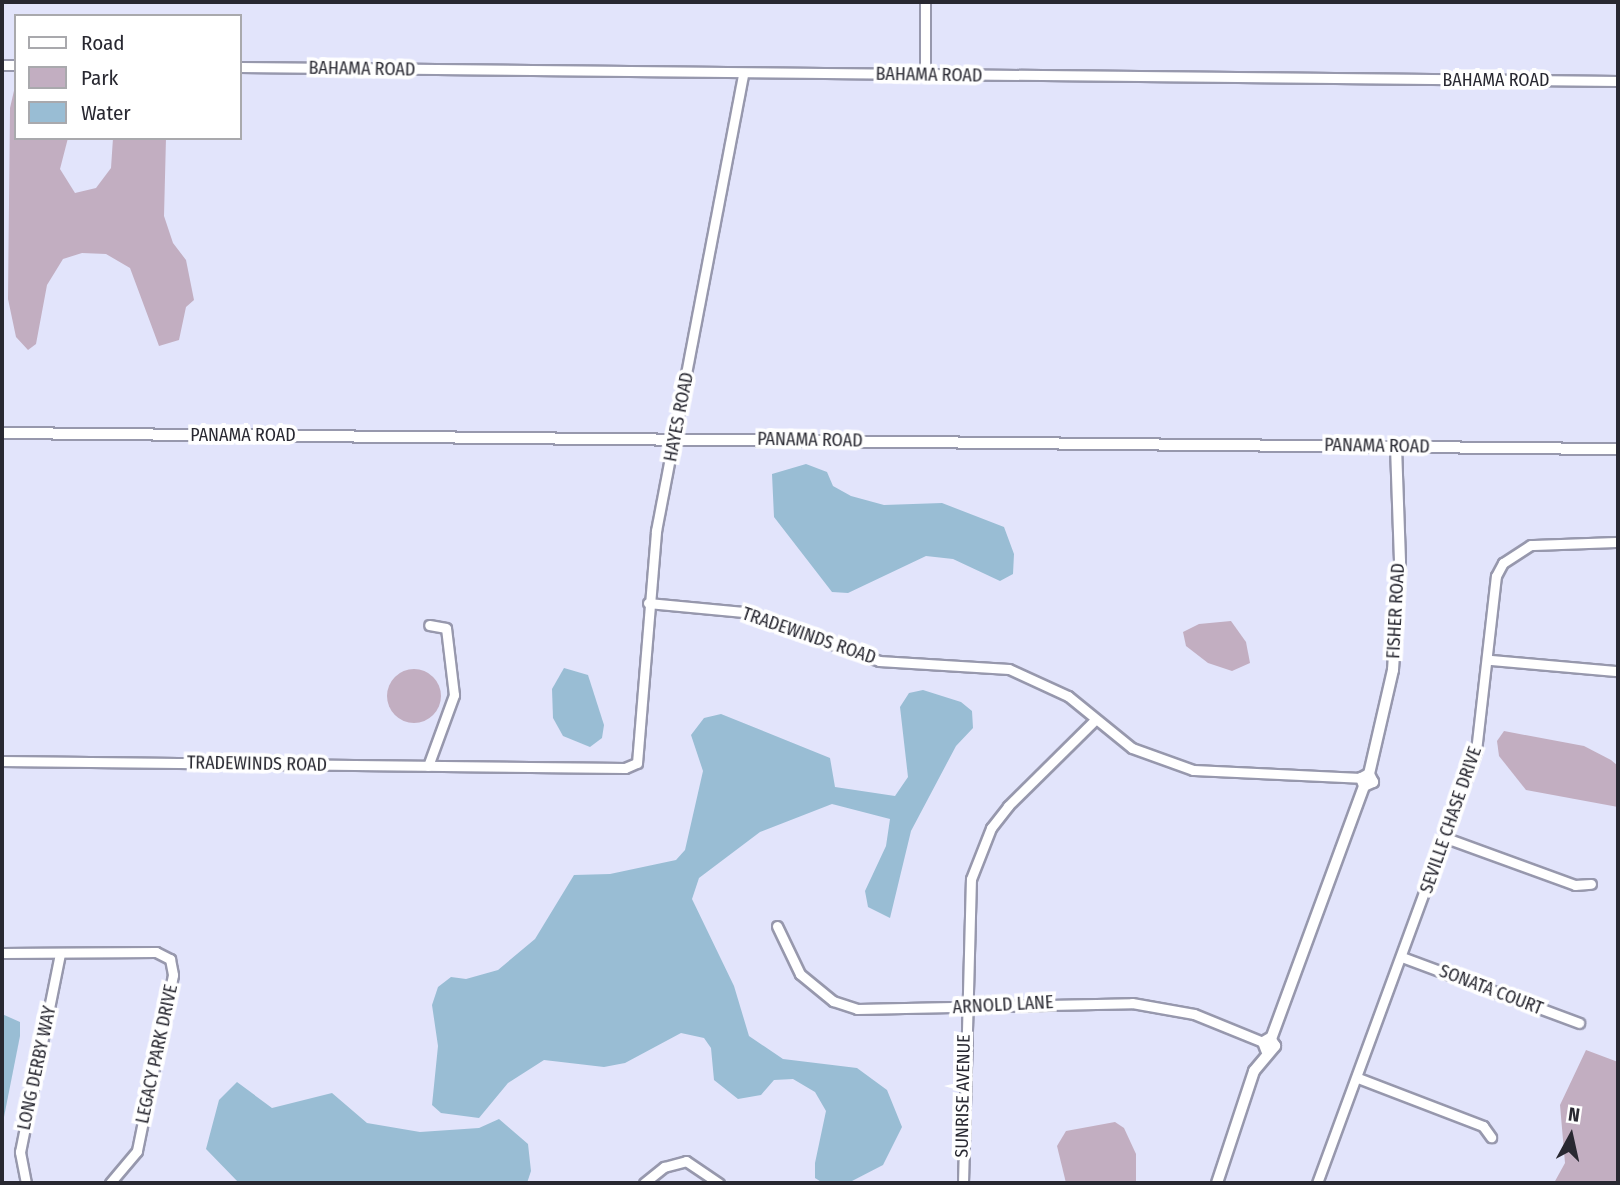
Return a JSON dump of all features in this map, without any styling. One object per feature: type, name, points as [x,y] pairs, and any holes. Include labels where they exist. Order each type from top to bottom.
[{"type":"street","points":[[925,2],[925,75]]},
{"type":"street","name":"BAHAMA ROAD","points":[[242,68],[1618,81]]},
{"type":"street","name":"HAYES ROAD","points":[[637,763],[648,603],[675,439],[743,73]]},
{"type":"street","name":"PANAMA ROAD","points":[[2,433],[1618,449]]},
{"type":"street","name":"FISHER ROAD","points":[[1216,1183],[1243,1099],[1267,1043],[1365,779],[1393,670],[1400,561],[1396,446]]},
{"type":"street","name":"SEVILLE CHASE DRIVE","points":[[1317,1183],[1447,838],[1476,751],[1490,660],[1492,591],[1503,563],[1547,541],[1618,541]]},
{"type":"street","name":"TRADEWINDS ROAD","points":[[648,603],[744,612],[879,661],[1009,670],[1068,696],[1132,748],[1193,770],[1365,779]]},
{"type":"street","points":[[428,766],[454,695],[446,628],[429,625]]},
{"type":"street","points":[[1490,660],[1617,671]]},
{"type":"street","name":"SUNRISE AVENUE","points":[[962,1183],[967,904],[978,853],[1008,806],[1095,720]]},
{"type":"street","name":"TRADEWINDS ROAD","points":[[2,761],[625,768],[637,763]]},
{"type":"street","points":[[1447,838],[1575,885],[1591,884]]},
{"type":"street","name":"ARNOLD LANE","points":[[777,926],[800,974],[833,1001],[880,1012],[1132,1003],[1194,1014],[1267,1043]]},
{"type":"street","name":"LEGACY PARK DRIVE","points":[[2,953],[156,952],[173,967],[137,1151],[124,1173],[110,1183]]},
{"type":"street","name":"LONG DERBY WAY","points":[[26,1183],[20,1152],[60,953]]},
{"type":"street","name":"SONATA COURT","points":[[1402,957],[1579,1023]]},
{"type":"street","points":[[1358,1078],[1483,1126],[1491,1137]]},
{"type":"street","points":[[644,1183],[664,1167],[686,1161],[719,1183]]},
{"type":"green space","points":[[14,91],[14,140],[67,140],[60,169],[75,193],[96,188],[111,168],[113,140],[166,140],[164,216],[173,243],[186,260],[194,300],[186,307],[179,340],[159,346],[130,268],[106,254],[82,253],[63,259],[47,285],[36,344],[28,350],[16,337],[8,299],[10,108]]},
{"type":"green space","points":[[1231,621],[1246,642],[1250,663],[1232,671],[1208,663],[1186,646],[1183,632],[1199,624]]},
{"type":"green space","points":[[414,669],[433,677],[441,696],[433,715],[414,723],[395,715],[387,696],[395,677]]},
{"type":"green space","points":[[1504,731],[1584,746],[1611,760],[1618,766],[1618,807],[1526,790],[1499,756],[1497,741]]},
{"type":"green space","points":[[1586,1050],[1618,1062],[1618,1183],[1554,1183],[1565,1163],[1560,1105]]},
{"type":"green space","points":[[1115,1122],[1124,1128],[1136,1154],[1136,1183],[1066,1183],[1057,1146],[1066,1131]]},
{"type":"water","points":[[806,464],[827,472],[833,486],[851,496],[884,505],[942,503],[1004,527],[1014,554],[1013,574],[1000,581],[953,559],[926,556],[848,593],[832,592],[774,517],[772,474]]},
{"type":"water","points":[[564,668],[588,675],[604,725],[602,738],[590,747],[563,736],[553,718],[552,689]]},
{"type":"water","points":[[923,690],[961,702],[972,711],[973,728],[956,746],[911,831],[890,918],[868,907],[865,891],[886,846],[890,819],[832,804],[760,832],[699,878],[692,899],[734,986],[749,1036],[783,1059],[857,1068],[887,1090],[902,1127],[883,1165],[852,1181],[823,1183],[815,1178],[815,1163],[826,1111],[815,1092],[793,1079],[774,1080],[761,1095],[738,1099],[714,1080],[711,1048],[704,1038],[681,1033],[625,1063],[604,1067],[544,1060],[508,1083],[479,1118],[441,1113],[432,1105],[438,1046],[432,1005],[438,987],[451,977],[466,979],[498,970],[535,939],[574,875],[610,874],[676,860],[685,850],[703,771],[691,735],[704,718],[721,714],[830,758],[835,787],[895,796],[908,777],[900,707],[909,693]]},
{"type":"water","points":[[2,1014],[20,1022],[20,1036],[2,1127]]},
{"type":"water","points":[[237,1082],[272,1108],[332,1093],[367,1123],[420,1132],[479,1128],[499,1119],[528,1144],[531,1171],[527,1183],[239,1183],[206,1149],[219,1100]]}]
